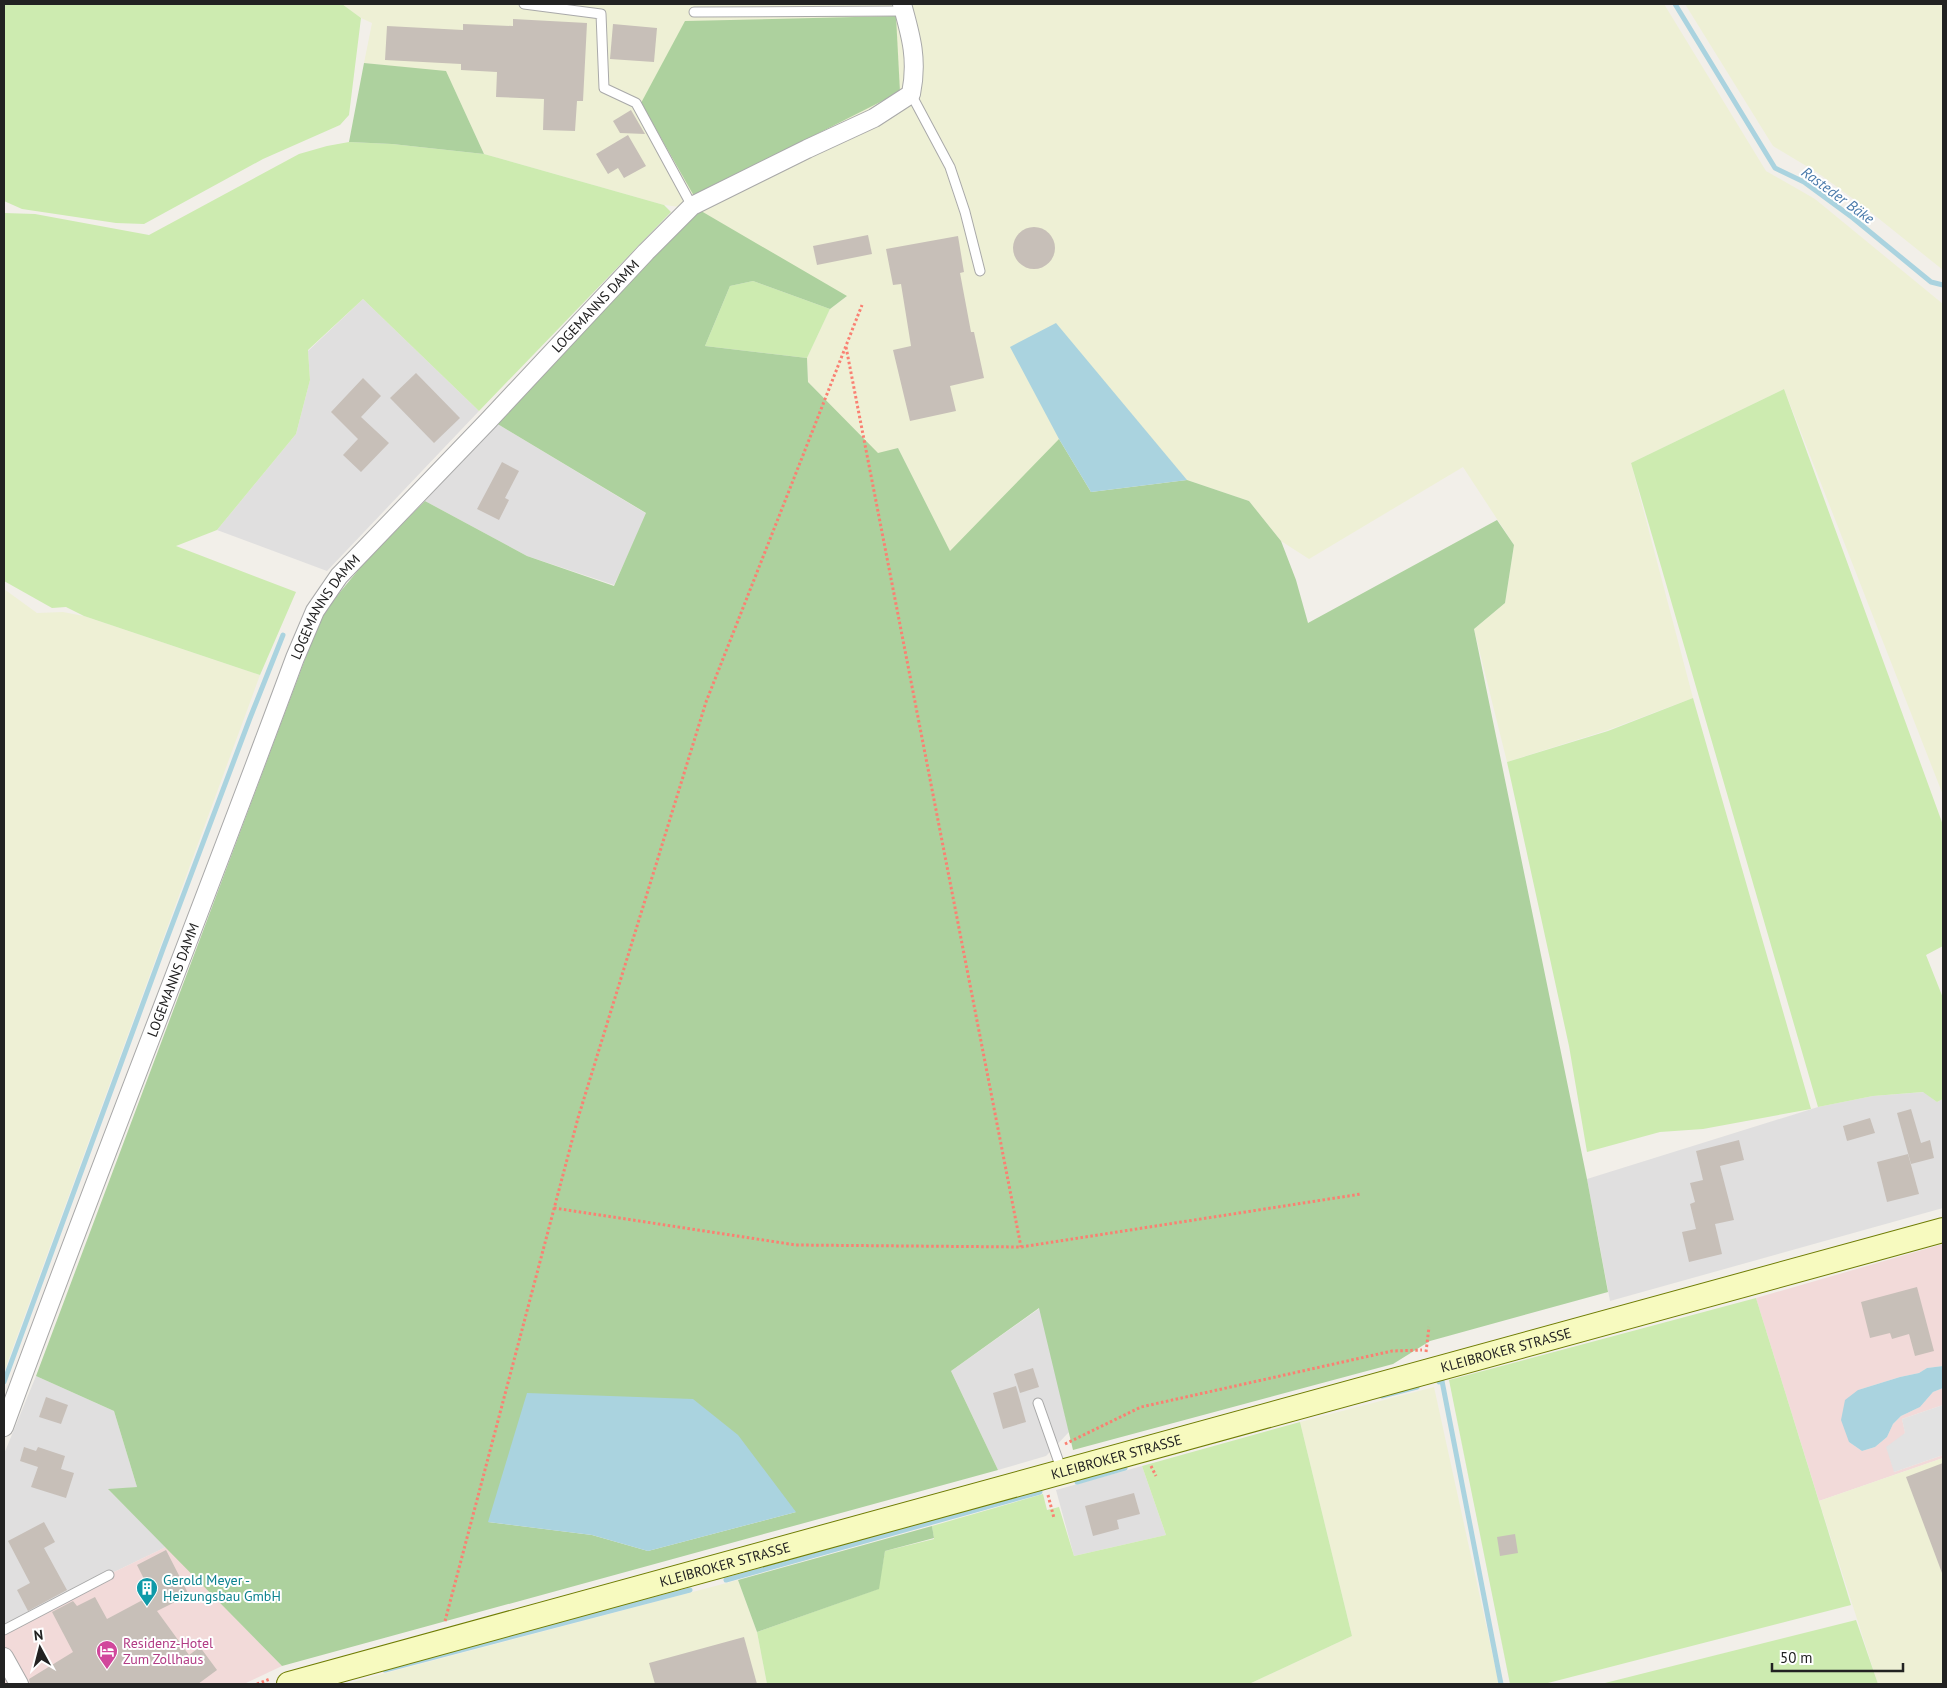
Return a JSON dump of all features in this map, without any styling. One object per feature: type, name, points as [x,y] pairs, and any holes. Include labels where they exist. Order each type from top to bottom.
[{"type":"street","points":[[903,8],[914,50],[914,79],[911,94]]},
{"type":"street","name":"LOGEMANNS DAMM","points":[[4,1427],[46,1309],[178,970],[295,658],[315,611],[339,576],[488,421],[646,252],[692,206],[806,149],[874,118],[911,94]]},
{"type":"street","name":"KLEIBROKER STRASSE","points":[[289,1684],[1943,1230]]},
{"type":"street","points":[[4,1657],[19,1684]]},
{"type":"lane","points":[[524,4],[601,14],[604,88],[636,103],[692,206]]},
{"type":"lane","points":[[694,12],[903,8]]},
{"type":"lane","points":[[911,94],[950,167],[965,212],[980,271]]},
{"type":"lane","points":[[1038,1402],[1062,1472]]},
{"type":"lane","points":[[4,1630],[109,1575]]},
{"type":"path","points":[[445,1623],[578,1118],[706,702],[862,305]]},
{"type":"path","points":[[846,346],[1021,1246]]},
{"type":"path","points":[[554,1208],[796,1245],[1021,1246],[1361,1194]]},
{"type":"path","points":[[1426,1350],[1429,1327]]},
{"type":"shaded area","points":[[363,299],[479,411],[327,571],[217,530],[296,434],[310,380],[308,351]]},
{"type":"shaded area","points":[[496,423],[647,514],[614,585],[527,556],[425,501]]},
{"type":"shaded area","points":[[1924,1092],[1937,1102],[1943,1099],[1943,1208],[1610,1301],[1587,1179],[1818,1107],[1873,1096]]},
{"type":"shaded area","points":[[1943,1244],[1943,1366],[1927,1368],[1919,1373],[1858,1390],[1849,1442],[1862,1451],[1875,1447],[1887,1437],[1893,1424],[1901,1416],[1920,1407],[1933,1392],[1943,1388],[1943,1405],[1902,1419],[1905,1432],[1894,1472],[1943,1455],[1943,1458],[1819,1501],[1756,1298]]},
{"type":"shaded area","points":[[1040,1308],[1069,1432],[1046,1456],[998,1470],[951,1371]]},
{"type":"shaded area","points":[[36,1376],[114,1411],[137,1487],[109,1490],[166,1547],[4,1625],[4,1454]]},
{"type":"shaded area","points":[[1943,1405],[1943,1455],[1894,1472],[1886,1447],[1905,1433],[1902,1419]]},
{"type":"shaded area","points":[[1142,1466],[1166,1535],[1074,1556],[1056,1490]]},
{"type":"shaded area","points":[[166,1547],[282,1666],[244,1684],[4,1684],[4,1625]]},
{"type":"green space","points":[[4,4],[342,4],[361,18],[349,115],[340,125],[263,159],[144,224],[116,223],[22,209],[4,201]]},
{"type":"green space","points":[[342,4],[1664,4],[1766,171],[1815,199],[1943,304],[1943,795],[1784,389],[1631,463],[1693,698],[1608,730],[1507,762],[1474,629],[1505,603],[1514,545],[1463,467],[1309,559],[1281,541],[1249,501],[1187,480],[1091,492],[1059,440],[950,552],[898,448],[878,454],[808,382],[807,358],[830,309],[846,297],[697,209],[664,205],[484,154],[446,72],[364,63],[372,23],[361,18]]},
{"type":"green space","points":[[1685,4],[1943,4],[1943,270],[1863,206],[1818,173],[1773,146]]},
{"type":"green space","points":[[896,16],[900,92],[694,196],[641,103],[685,21]]},
{"type":"green space","points":[[364,63],[446,71],[484,154],[392,144],[349,142]]},
{"type":"green space","points":[[349,142],[392,144],[484,154],[664,205],[671,212],[479,411],[363,299],[308,350],[310,380],[296,434],[217,530],[176,546],[296,592],[260,675],[84,616],[66,607],[52,608],[4,581],[4,213],[35,214],[149,235],[299,154]]},
{"type":"green space","points":[[696,208],[847,296],[830,309],[753,281],[730,286],[705,346],[807,358],[808,382],[878,453],[898,448],[950,551],[1059,439],[1091,492],[1187,480],[1249,501],[1281,541],[1296,580],[1308,623],[1497,520],[1514,545],[1505,603],[1474,629],[1587,1179],[1608,1292],[1430,1341],[1393,1364],[1073,1450],[1039,1308],[951,1371],[998,1470],[282,1666],[108,1489],[137,1487],[114,1411],[36,1376],[322,614],[364,563],[425,501],[527,556],[614,586],[646,513],[496,423]],"holes":[[[796,1512],[648,1551],[592,1535],[488,1522]]]},
{"type":"green space","points":[[753,281],[830,309],[807,358],[705,346],[730,286]]},
{"type":"green space","points":[[1784,389],[1943,825],[1943,946],[1926,955],[1943,998],[1943,1099],[1937,1102],[1923,1092],[1873,1096],[1818,1107],[1631,463]]},
{"type":"green space","points":[[4,589],[37,613],[63,612],[84,616],[260,675],[4,1372]]},
{"type":"green space","points":[[1693,698],[1811,1109],[1703,1129],[1660,1132],[1587,1152],[1569,1046],[1507,762],[1608,731]]},
{"type":"green space","points":[[1756,1298],[1851,1605],[1544,1684],[1510,1684],[1449,1380]]},
{"type":"green space","points":[[1434,1387],[1499,1684],[1249,1684],[1352,1636],[1300,1422]]},
{"type":"green space","points":[[1300,1422],[1352,1636],[1249,1684],[767,1684],[757,1632],[878,1589],[885,1551],[934,1539],[932,1526],[1043,1494],[1047,1510],[1059,1507],[1074,1556],[1166,1535],[1142,1466]]},
{"type":"green space","points":[[1943,1458],[1943,1684],[1878,1684],[1819,1501]]},
{"type":"green space","points":[[932,1526],[934,1538],[885,1551],[879,1589],[757,1632],[738,1580]]},
{"type":"green space","points":[[738,1580],[757,1632],[767,1684],[345,1684]]},
{"type":"green space","points":[[1856,1620],[1878,1684],[1601,1684]]},
{"type":"water","points":[[1056,323],[1187,480],[1091,492],[1059,439],[1010,347]]},
{"type":"water","points":[[1943,1366],[1943,1388],[1933,1392],[1920,1407],[1901,1416],[1893,1424],[1887,1437],[1875,1447],[1862,1451],[1849,1442],[1841,1420],[1845,1400],[1858,1390],[1919,1373],[1927,1368]]},
{"type":"water","points":[[527,1393],[693,1399],[738,1435],[796,1512],[648,1551],[592,1535],[488,1522]]},
{"type":"building","points":[[513,19],[587,23],[583,101],[577,101],[575,131],[543,130],[544,99],[496,97],[497,72],[461,70],[461,64],[385,60],[387,26],[463,30],[463,24],[513,26]]},
{"type":"building","points":[[613,24],[657,28],[654,62],[610,59]]},
{"type":"building","points":[[631,110],[645,134],[620,133],[613,121]]},
{"type":"building","points":[[628,135],[646,166],[624,178],[618,168],[608,174],[596,154]]},
{"type":"building","points":[[1038,227],[1046,230],[1052,236],[1055,248],[1052,260],[1046,266],[1030,269],[1022,266],[1016,260],[1013,244],[1016,236],[1022,230]]},
{"type":"building","points":[[868,235],[872,254],[817,265],[813,246]]},
{"type":"building","points":[[958,236],[964,272],[960,273],[971,332],[974,332],[984,378],[950,386],[956,411],[910,421],[893,350],[911,346],[901,284],[893,285],[886,249]]},
{"type":"building","points":[[416,373],[460,418],[434,443],[390,398]]},
{"type":"building","points":[[363,378],[381,396],[361,417],[389,443],[361,472],[343,455],[358,439],[331,412]]},
{"type":"building","points":[[502,462],[519,471],[505,498],[509,500],[499,520],[477,509]]},
{"type":"building","points":[[1911,1109],[1921,1143],[1930,1140],[1934,1158],[1911,1164],[1897,1113]]},
{"type":"building","points":[[1870,1118],[1875,1133],[1847,1141],[1843,1126]]},
{"type":"building","points":[[1739,1140],[1744,1160],[1720,1166],[1734,1220],[1715,1224],[1722,1254],[1689,1262],[1682,1232],[1696,1229],[1690,1204],[1695,1202],[1690,1183],[1703,1180],[1696,1151]]},
{"type":"building","points":[[1908,1154],[1919,1194],[1887,1202],[1877,1162]]},
{"type":"building","points":[[1917,1287],[1934,1351],[1915,1356],[1909,1334],[1892,1339],[1890,1333],[1870,1338],[1861,1302]]},
{"type":"building","points":[[1033,1368],[1039,1387],[1020,1393],[1014,1374]]},
{"type":"building","points":[[1016,1386],[1026,1422],[1003,1429],[993,1393]]},
{"type":"building","points":[[46,1397],[68,1405],[61,1424],[39,1417]]},
{"type":"building","points":[[24,1447],[36,1451],[38,1447],[65,1456],[61,1469],[74,1473],[66,1498],[31,1487],[38,1467],[20,1461]]},
{"type":"building","points":[[1943,1463],[1943,1572],[1942,1573],[1906,1477]]},
{"type":"building","points":[[1134,1493],[1140,1514],[1117,1520],[1119,1529],[1093,1536],[1085,1506]]},
{"type":"building","points":[[44,1522],[55,1542],[44,1548],[67,1590],[28,1611],[17,1590],[30,1583],[8,1541]]},
{"type":"building","points":[[1515,1534],[1518,1553],[1500,1556],[1497,1537]]},
{"type":"building","points":[[166,1550],[189,1595],[157,1611],[189,1655],[200,1647],[217,1670],[198,1684],[30,1684],[29,1679],[73,1652],[52,1612],[73,1601],[77,1606],[95,1597],[107,1619],[152,1595],[137,1565]]},
{"type":"building","points":[[744,1637],[757,1684],[655,1684],[649,1663]]},
{"type":"waterway","name":"Rasteder Bäke","points":[[1675,4],[1775,168],[1804,182],[1853,218],[1931,282],[1943,285]]},
{"type":"waterway","points":[[4,1382],[163,949],[283,635]]},
{"type":"waterway","points":[[1439,1382],[1442,1381],[1501,1684]]},
{"type":"waterway","points":[[1382,1396],[1417,1387]]},
{"type":"waterway","points":[[1077,1482],[1125,1468]]},
{"type":"waterway","points":[[726,1580],[1040,1492]]},
{"type":"waterway","points":[[385,1670],[690,1590]]},
{"type":"place","name":"Gerold Meyer - Heizungsbau GmbH","points":[[147,1607]]},
{"type":"place","name":"Residenz-Hotel Zum Zollhaus","points":[[107,1670]]}]
